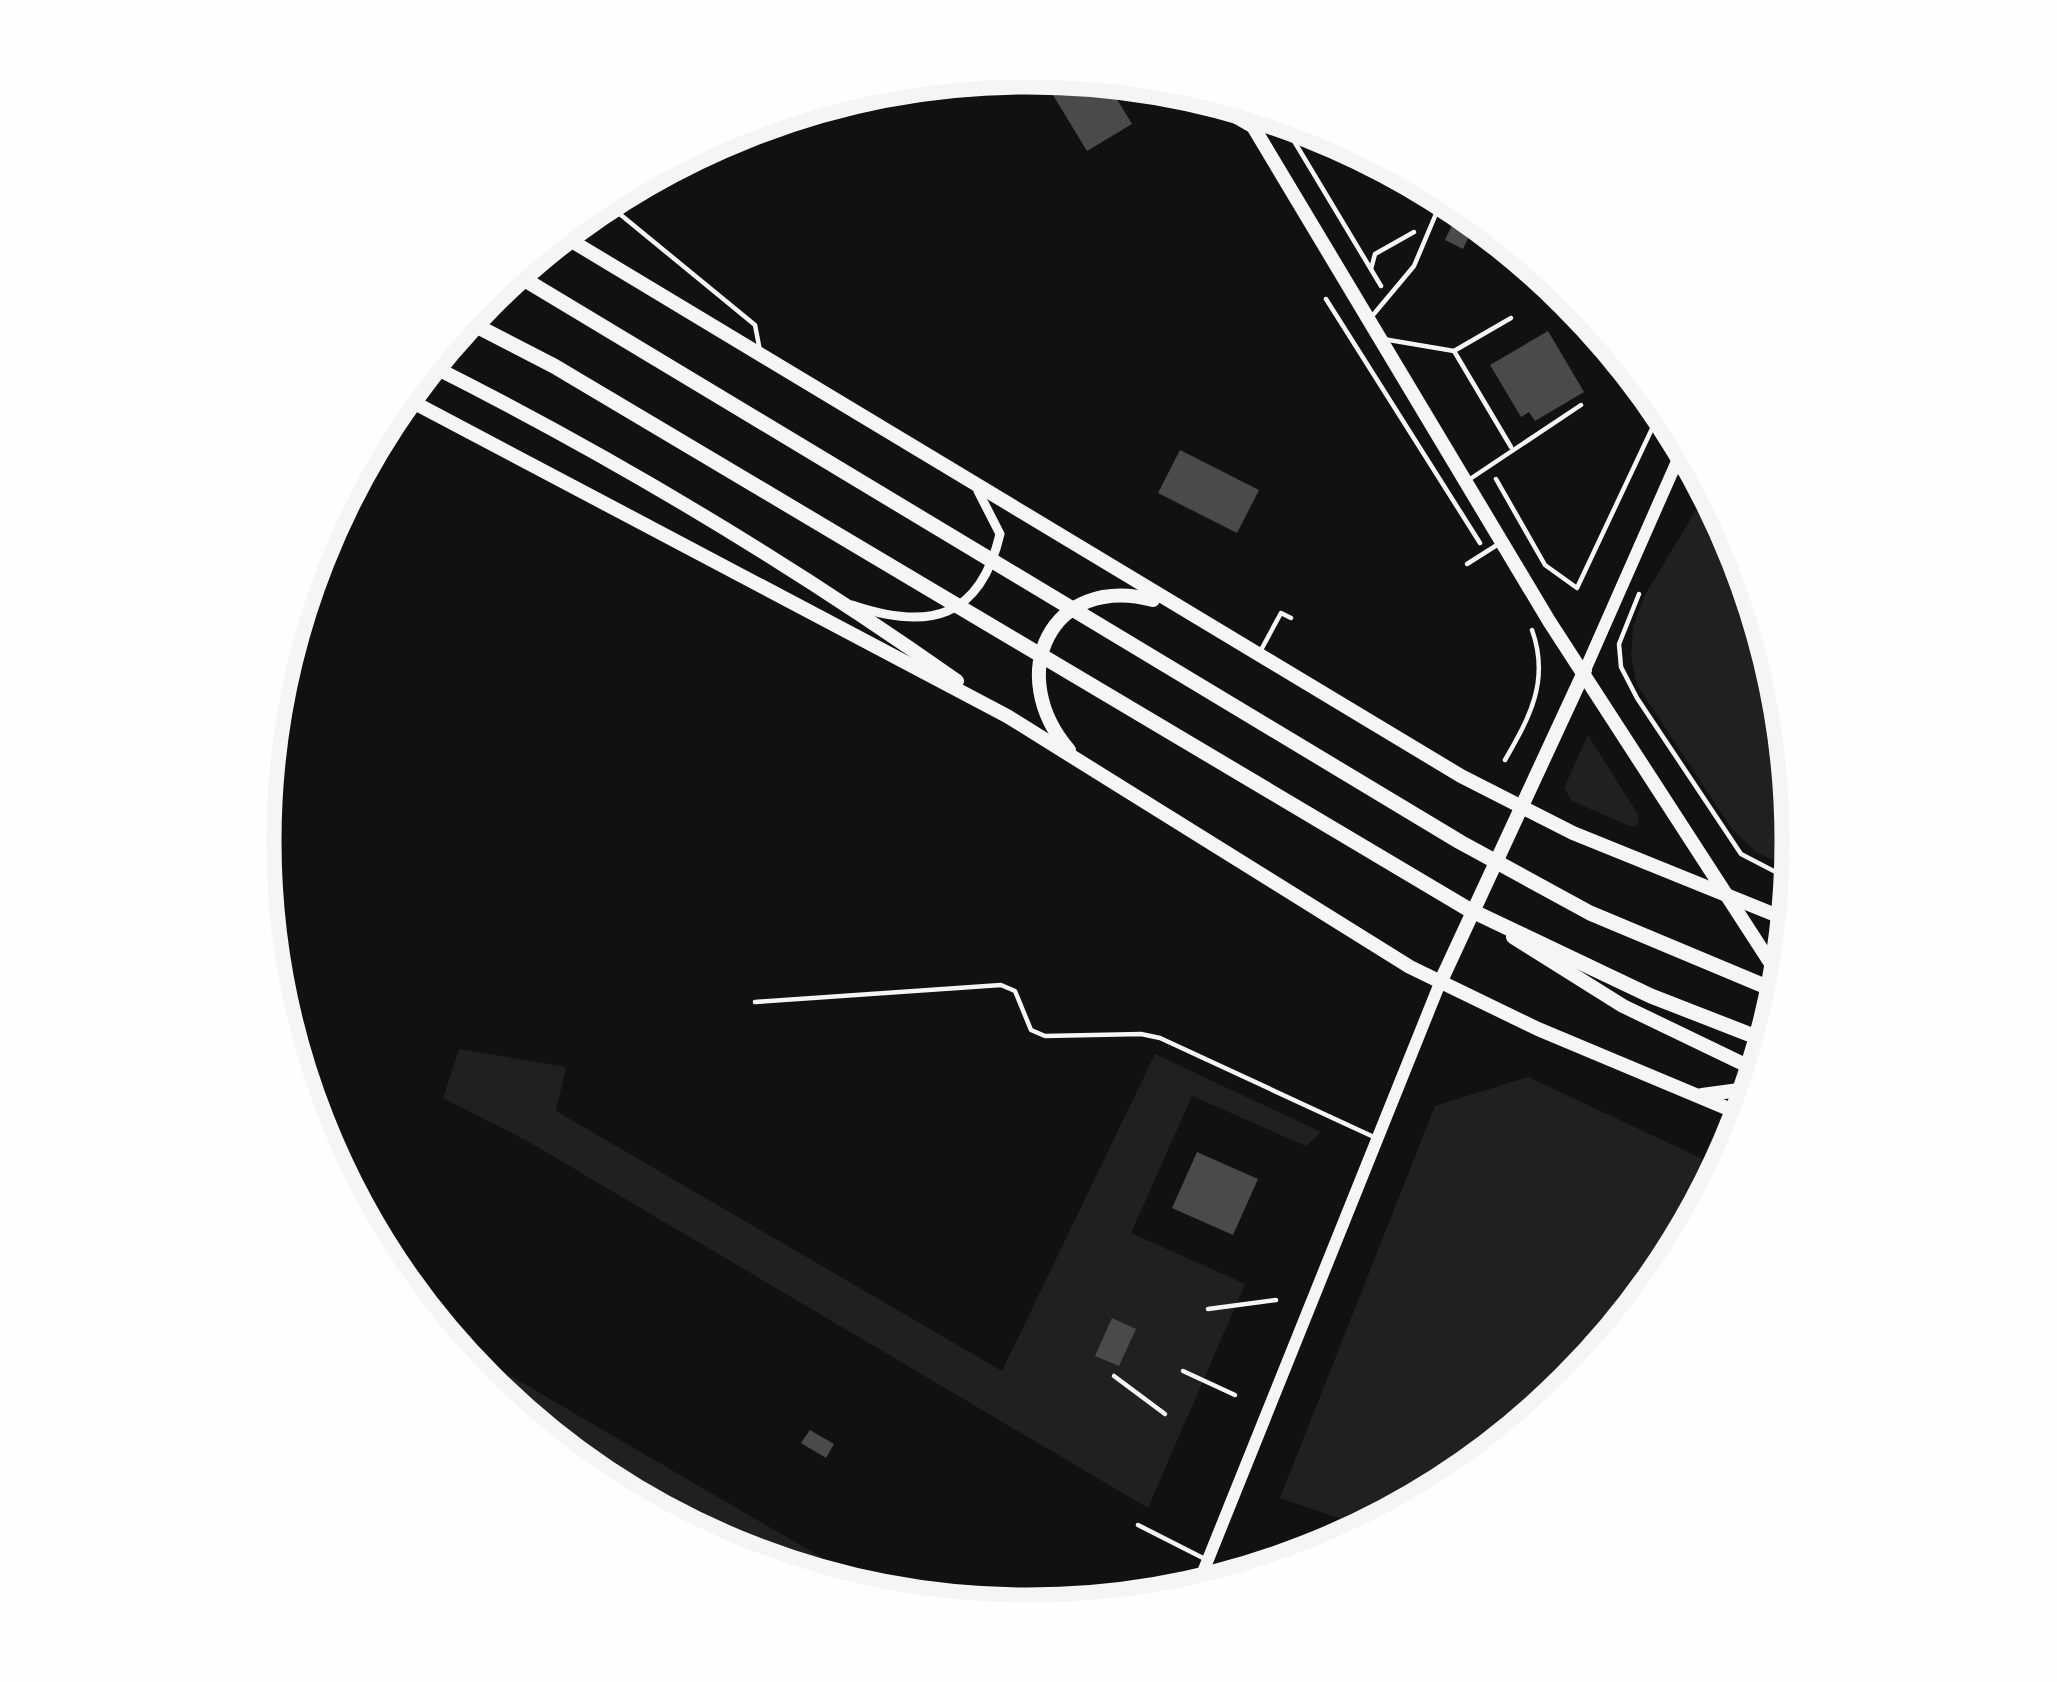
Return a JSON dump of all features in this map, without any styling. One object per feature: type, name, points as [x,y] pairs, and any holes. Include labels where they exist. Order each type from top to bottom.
[{"type":"highway","points":[[525,280],[1460,842],[1591,913],[1768,988]]},
{"type":"highway","points":[[478,326],[554,366],[1468,909],[1651,996],[1757,1037]]},
{"type":"main road","points":[[1248,120],[1501,542],[1772,964]]},
{"type":"main road","points":[[572,241],[1175,607],[1524,808],[1778,916]]},
{"type":"main road","points":[[440,370],[841,601],[1006,716]]},
{"type":"main road","points":[[415,403],[1006,716],[1440,983],[1732,1111]]},
{"type":"main road","points":[[1076,758],[1039,704],[1037,669],[1051,630],[1070,606],[1094,596],[1124,593],[1175,607]]},
{"type":"main road","points":[[1440,983],[1585,670]]},
{"type":"main road","points":[[1468,909],[1623,1006],[1747,1067]]},
{"type":"main road","points":[[1690,1095],[1740,1090]]},
{"type":"street","points":[[1585,670],[1678,459]]},
{"type":"street","points":[[841,601],[914,620],[948,614],[979,587],[993,565],[1000,534],[990,505],[967,477]]},
{"type":"street","points":[[1202,1574],[1440,983]]},
{"type":"lane","points":[[1217,111],[1256,134]]},
{"type":"lane","points":[[1369,319],[1414,266],[1438,208]]},
{"type":"lane","points":[[616,211],[755,325],[760,351]]},
{"type":"lane","points":[[1381,339],[1454,350],[1511,318]]},
{"type":"lane","points":[[1454,350],[1511,447]]},
{"type":"lane","points":[[1465,482],[1511,447],[1581,405]]},
{"type":"lane","points":[[1467,564],[1501,542]]},
{"type":"lane","points":[[1258,656],[1281,613],[1292,618]]},
{"type":"lane","points":[[755,1002],[1000,985],[1015,991],[1031,1030],[1045,1036],[1142,1034],[1160,1039],[1377,1138]]},
{"type":"lane","points":[[1114,1376],[1165,1414]]},
{"type":"lane","points":[[1138,1526],[1208,1560]]},
{"type":"path","points":[[1290,134],[1388,298]]},
{"type":"path","points":[[1371,269],[1375,254],[1399,238],[1412,232],[1426,235]]},
{"type":"path","points":[[1326,299],[1486,552]]},
{"type":"path","points":[[1488,464],[1545,565],[1576,588],[1655,422]]},
{"type":"path","points":[[1505,760],[1534,710],[1539,688],[1538,646],[1522,612]]},
{"type":"path","points":[[1627,621],[1619,644],[1621,667],[1690,782],[1742,854],[1781,874]]},
{"type":"path","points":[[1208,1309],[1276,1300]]},
{"type":"path","points":[[1184,1371],[1235,1395]]},
{"type":"shaded area","points":[[1701,501],[1742,599],[1768,694],[1781,792],[1782,864],[1756,852],[1732,829],[1637,685],[1631,656],[1633,627],[1645,595]]},
{"type":"shaded area","points":[[1588,735],[1639,816],[1638,824],[1632,827],[1572,801],[1564,788]]},
{"type":"shaded area","points":[[459,1049],[566,1067],[556,1111],[1002,1371],[1155,1054],[1321,1132],[1306,1146],[1192,1096],[1131,1233],[1245,1284],[1148,1508],[529,1142],[443,1098]]},
{"type":"shaded area","points":[[1528,1077],[1710,1163],[1681,1218],[1627,1300],[1562,1374],[1447,1468],[1351,1522],[1280,1498],[1435,1106]]},
{"type":"shaded area","points":[[481,1359],[848,1573],[740,1538],[651,1494],[569,1439]]},
{"type":"building","points":[[1049,88],[1113,92],[1132,124],[1087,151]]},
{"type":"building","points":[[1454,221],[1471,231],[1463,249],[1445,240]]},
{"type":"building","points":[[1548,331],[1584,392],[1535,421],[1529,412],[1521,417],[1490,365]]},
{"type":"building","points":[[1180,450],[1259,490],[1237,533],[1158,493]]},
{"type":"building","points":[[1197,1152],[1258,1179],[1233,1235],[1172,1208]]},
{"type":"building","points":[[1112,1318],[1136,1329],[1119,1366],[1095,1356]]},
{"type":"building","points":[[810,1430],[834,1444],[826,1458],[801,1443]]}]
